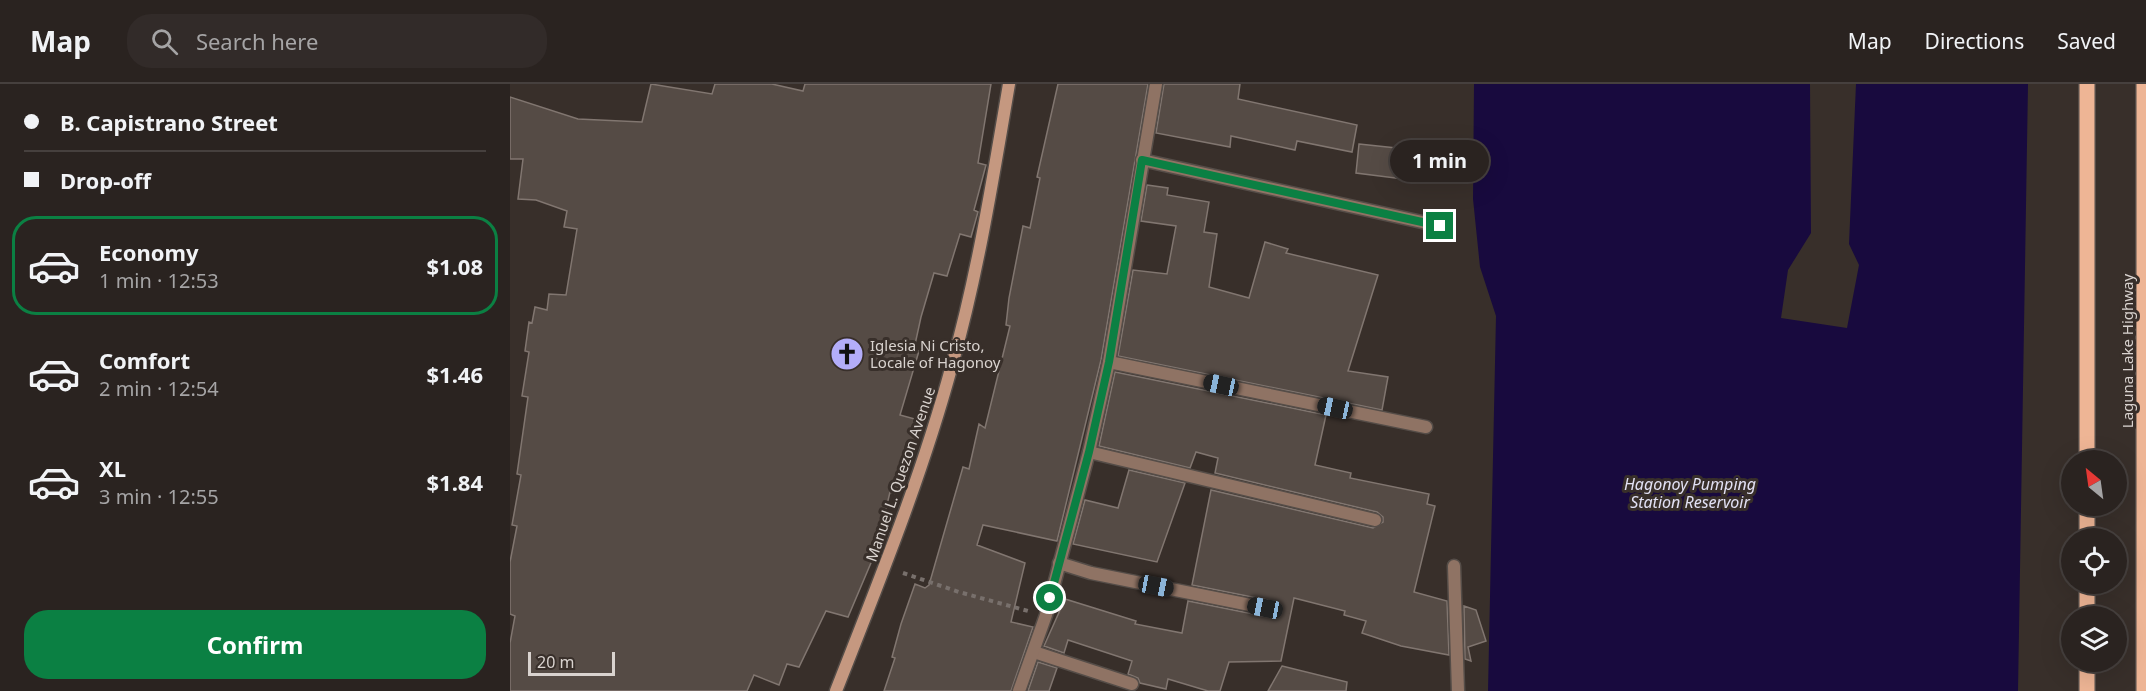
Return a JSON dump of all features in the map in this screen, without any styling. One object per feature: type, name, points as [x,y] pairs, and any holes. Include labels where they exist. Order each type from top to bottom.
[{"type":"main road","name":"Manuel L. Quezon Avenue","points":[[836,691],[885,565],[953,363],[975,269],[1009,84]]},
{"type":"main road","points":[[2087,84],[2087,450]]},
{"type":"main road","name":"Laguna Lake Highway","points":[[2144,84],[2146,284],[2144,691]]},
{"type":"main road","points":[[2087,672],[2087,691]]},
{"type":"street","points":[[1019,691],[1046,615],[1089,452],[1109,362],[1156,84]]},
{"type":"street","points":[[1142,160],[1440,226]]},
{"type":"street","points":[[1109,362],[1426,427]]},
{"type":"street","points":[[1089,452],[1376,520]]},
{"type":"street","points":[[1059,563],[1091,573],[1265,608]]},
{"type":"street","points":[[1454,566],[1458,691]]},
{"type":"street","points":[[1034,652],[1132,684]]},
{"type":"path","points":[[885,565],[958,592],[1046,615]]},
{"type":"water","name":"Hagonoy Pumping Station Reservoir","points":[[1474,84],[1810,84],[1811,233],[1788,270],[1781,318],[1847,328],[1859,265],[1849,244],[1856,84],[2028,84],[2018,691],[1488,691],[1496,316],[1480,267],[1473,199]]},
{"type":"building","points":[[651,84],[712,94],[715,84],[772,84],[803,91],[805,84],[991,84],[978,163],[986,165],[974,210],[978,212],[971,237],[960,234],[947,276],[934,273],[914,349],[919,351],[900,415],[922,421],[904,483],[900,482],[896,494],[890,492],[876,551],[848,617],[826,611],[799,667],[787,664],[779,685],[754,675],[747,691],[510,691],[510,643],[515,616],[510,614],[510,562],[517,526],[512,525],[521,475],[517,474],[528,397],[522,396],[529,352],[525,351],[529,322],[532,323],[535,307],[547,310],[549,294],[566,295],[577,229],[564,227],[567,211],[536,200],[518,199],[523,159],[510,159],[510,97],[578,119],[642,122]]},
{"type":"building","points":[[1058,84],[1148,84],[1101,360],[1057,541],[983,525],[977,545],[1025,563],[1011,622],[1033,627],[1011,691],[884,691],[895,658],[892,657],[901,624],[915,584],[925,588],[929,585],[963,467],[969,469],[979,424],[985,428],[1010,326],[1006,325],[1009,298],[1023,226],[1030,228],[1040,178],[1037,177]]},
{"type":"building","points":[[1164,84],[1240,84],[1238,99],[1357,125],[1352,152],[1297,141],[1295,150],[1231,136],[1230,147],[1156,133]]},
{"type":"building","points":[[1359,144],[1415,150],[1411,180],[1356,173]]},
{"type":"building","points":[[1147,185],[1168,188],[1167,195],[1209,202],[1204,232],[1217,234],[1209,287],[1249,298],[1265,242],[1288,249],[1286,253],[1378,275],[1348,371],[1388,377],[1382,410],[1118,356],[1133,270],[1167,274],[1176,226],[1141,221]]},
{"type":"building","points":[[1115,372],[1326,415],[1315,465],[1351,473],[1350,478],[1429,494],[1427,504],[1435,506],[1414,592],[1447,601],[1449,655],[1401,646],[1362,633],[1366,621],[1344,615],[1345,611],[1294,598],[1281,661],[1229,662],[1220,691],[1208,691],[1168,679],[1166,689],[1140,683],[1138,678],[1128,674],[1132,661],[1068,640],[1064,653],[1044,646],[1065,599],[1136,621],[1135,624],[1182,633],[1188,601],[1263,616],[1271,614],[1273,606],[1267,600],[1192,585],[1211,490],[1373,528],[1383,522],[1383,517],[1377,512],[1215,473],[1218,458],[1196,452],[1190,468],[1099,446]]},
{"type":"building","points":[[1129,470],[1185,483],[1157,562],[1073,544],[1085,500],[1118,508]]},
{"type":"building","points":[[1464,606],[1476,610],[1486,641],[1468,647],[1471,661],[1465,659]]},
{"type":"building","points":[[1038,662],[1057,668],[1049,691],[1028,691]]},
{"type":"building","points":[[1282,666],[1347,682],[1346,691],[1268,691]]},
{"type":"place","name":"Iglesia Ni Cristo, Locale of Hagonoy","points":[[847,354]]},
{"type":"route","points":[[1050,598],[1089,452],[1109,362],[1142,160],[1440,226]]}]
